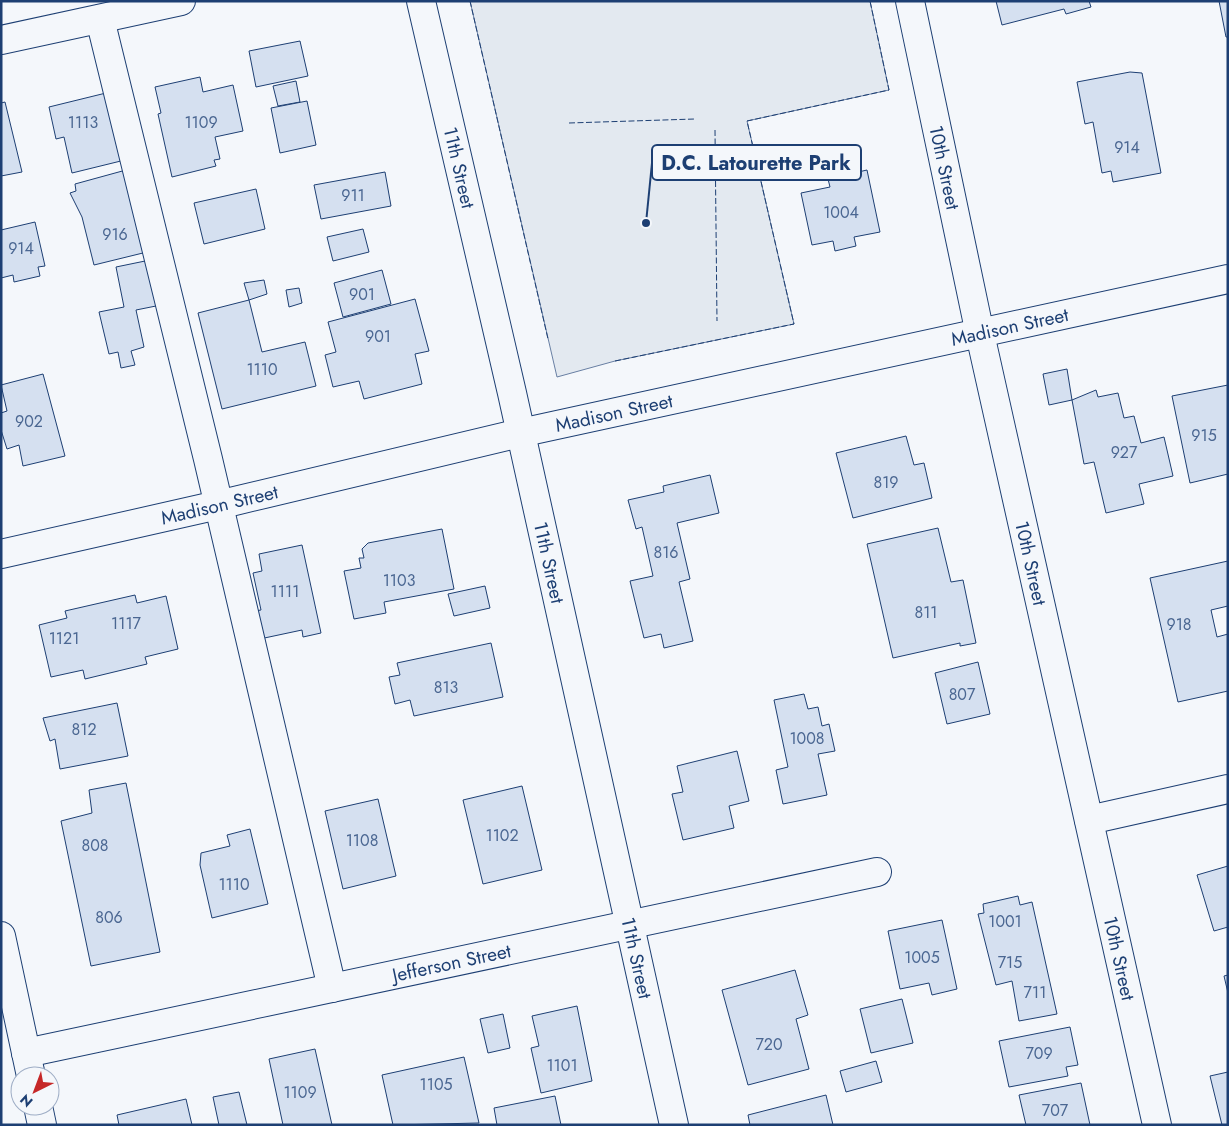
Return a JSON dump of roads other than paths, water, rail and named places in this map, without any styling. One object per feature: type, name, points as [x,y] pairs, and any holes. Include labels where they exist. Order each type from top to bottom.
[{"type":"street","points":[[1,40],[180,1]]},
{"type":"street","name":"11th Street","points":[[421,1],[520,433],[674,1125]]},
{"type":"street","name":"10th Street","points":[[910,1],[980,334],[1157,1125]]},
{"type":"street","points":[[100,19],[218,505],[332,988]]},
{"type":"street","name":"Madison Street","points":[[1,554],[218,505],[520,433],[1228,279]]},
{"type":"street","points":[[1089,820],[1228,789]]},
{"type":"street","name":"Jefferson Street","points":[[28,1065],[332,988],[877,872]]},
{"type":"street","points":[[1,936],[28,1065]]},
{"type":"place","name":"D.C. Latourette Park","points":[[646,223]]}]
